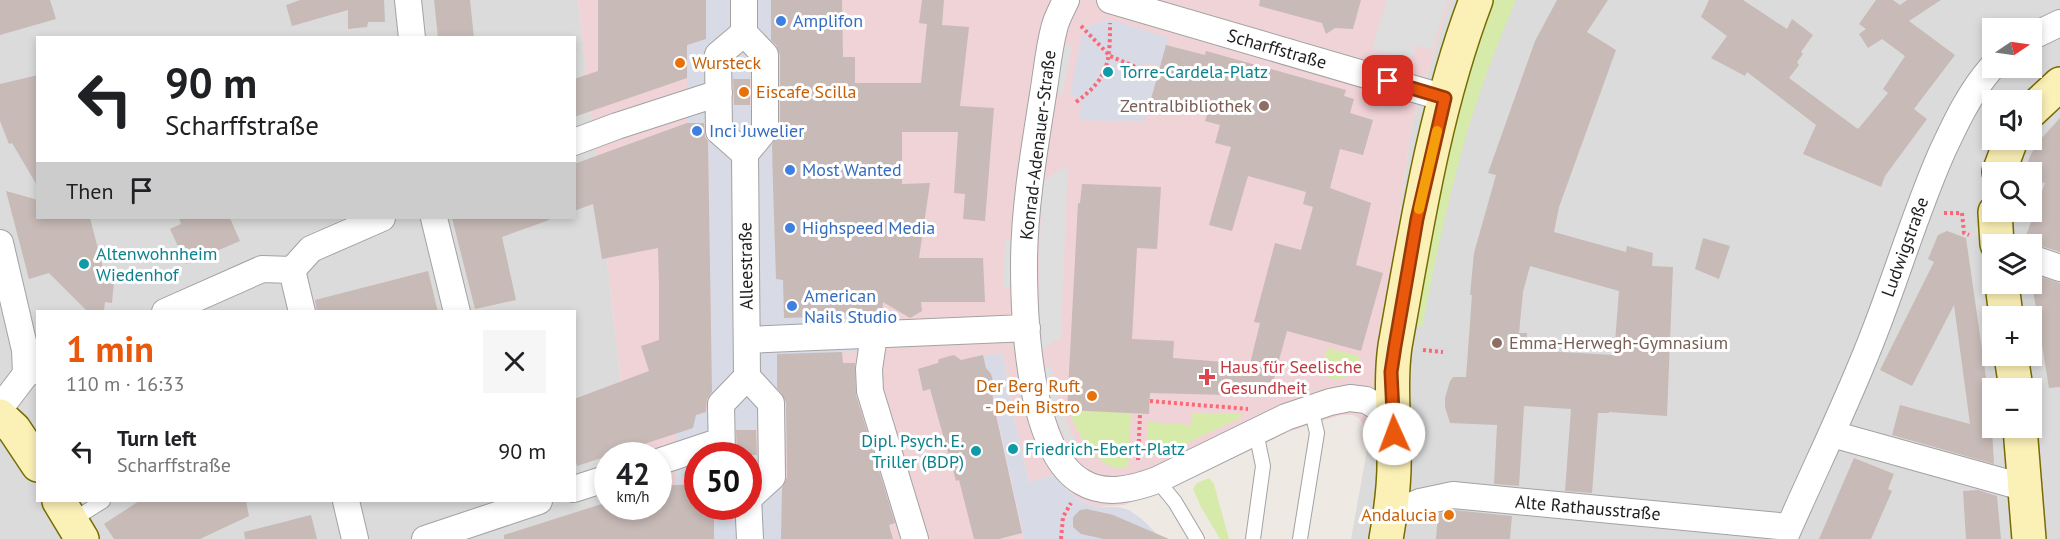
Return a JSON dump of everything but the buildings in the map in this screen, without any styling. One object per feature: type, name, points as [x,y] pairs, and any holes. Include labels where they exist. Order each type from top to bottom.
[{"type":"main road","points":[[1388,527],[1394,455],[1391,372],[1395,346],[1417,219],[1445,98],[1476,0]]},
{"type":"main road","points":[[2042,101],[2060,84]]},
{"type":"main road","points":[[0,416],[14,429],[36,462]]},
{"type":"main road","points":[[2021,438],[2030,539]]},
{"type":"street","points":[[408,0],[412,36]]},
{"type":"street","points":[[744,0],[744,33],[765,55],[765,130],[745,154],[719,131],[718,56],[744,33]]},
{"type":"street","name":"Konrad-Adenauer-Straße","points":[[1066,0],[1054,28],[1030,183],[1024,264],[1030,366],[1039,409],[1052,447],[1066,470],[1083,483],[1111,491],[1137,487],[1147,475],[1311,408],[1350,398],[1366,400],[1393,417]]},
{"type":"street","name":"Scharffstraße","points":[[1128,6],[1445,98]]},
{"type":"street","points":[[2042,32],[2060,23]]},
{"type":"street","name":"Ludwigstraße","points":[[1786,533],[1832,434],[1875,332],[1929,182],[1956,120],[1982,78]]},
{"type":"street","points":[[576,141],[719,93]]},
{"type":"street","name":"Alleestraße","points":[[745,154],[747,377]]},
{"type":"street","points":[[170,310],[262,269],[292,270],[311,249],[380,219]]},
{"type":"street","points":[[434,219],[457,310]]},
{"type":"street","points":[[0,243],[32,371],[0,408]]},
{"type":"street","points":[[2042,262],[2060,268]]},
{"type":"street","points":[[292,270],[302,310]]},
{"type":"street","points":[[747,340],[1027,328]]},
{"type":"street","points":[[868,335],[870,391],[915,539]]},
{"type":"street","points":[[721,442],[721,404],[747,377],[771,403],[772,477],[762,486]]},
{"type":"street","points":[[1832,434],[2026,488]]},
{"type":"street","points":[[576,488],[594,483]]},
{"type":"street","name":"Alte Rathausstraße","points":[[1388,527],[1420,502],[1453,495],[1786,533]]},
{"type":"street","points":[[346,502],[355,539]]},
{"type":"street","points":[[425,539],[505,506],[532,502]]},
{"type":"street","points":[[750,520],[750,539]]},
{"type":"lane","points":[[1300,539],[1317,433],[1311,408]]},
{"type":"lane","points":[[1253,539],[1263,466],[1256,432]]},
{"type":"lane","points":[[1147,475],[1174,502],[1197,539]]},
{"type":"lane","points":[[70,520],[101,502]]},
{"type":"path","points":[[1076,102],[1102,78],[1128,6]]},
{"type":"path","points":[[1081,26],[1110,56],[1145,70]]},
{"type":"path","points":[[1917,214],[1962,213],[1964,233],[1982,240]]},
{"type":"path","points":[[1419,349],[1443,352]]},
{"type":"path","points":[[1150,400],[1235,406]]},
{"type":"path","points":[[1140,414],[1147,475]]},
{"type":"path","points":[[1061,539],[1063,517],[1083,483]]},
{"type":"shaded area","points":[[0,0],[578,0],[627,442],[594,442],[594,520],[619,520],[636,539],[0,539]]},
{"type":"shaded area","points":[[578,0],[1450,0],[1412,124],[1368,444],[1366,429],[1360,419],[1353,415],[1341,415],[1288,432],[1125,505],[1096,507],[1079,500],[1054,475],[1029,482],[1013,415],[1003,355],[983,355],[987,372],[991,374],[995,388],[992,390],[1024,539],[636,539],[649,520],[672,520],[672,442],[627,442]]},
{"type":"shaded area","points":[[706,0],[771,0],[776,278],[783,280],[784,317],[862,316],[862,352],[777,354],[782,464],[781,539],[714,539],[714,520],[762,520],[761,430],[735,430],[735,442],[684,442],[684,477],[682,477],[682,485],[675,485],[675,433],[696,415],[712,410],[708,124],[687,123],[687,45],[706,39]],"holes":[[[757,79],[757,105],[732,105],[731,80]]]},
{"type":"shaded area","points":[[1387,0],[1447,0],[1432,50],[1416,45],[1411,60],[1372,48]]},
{"type":"shaded area","points":[[1450,0],[2060,0],[2060,539],[1351,539],[1368,444],[1412,124]]},
{"type":"shaded area","name":"Torre-Cardela-Platz","points":[[1107,20],[1169,38],[1160,66],[1144,62],[1141,77],[1156,81],[1144,122],[1079,120],[1081,105],[1076,97],[1070,94],[1081,39],[1084,30],[1090,25]]},
{"type":"shaded area","points":[[1065,44],[1072,46],[1063,93],[1055,92]]},
{"type":"shaded area","points":[[1068,165],[1061,337],[1041,350],[1039,260],[1043,181]]},
{"type":"shaded area","points":[[1005,240],[1014,240],[1012,287],[1003,287]]},
{"type":"shaded area","name":"Friedrich-Ebert-Platz","points":[[1003,354],[1013,415],[1029,482],[1054,475],[1079,500],[1096,507],[1118,507],[1129,510],[1162,539],[1024,539],[992,390],[994,388],[991,374],[987,373],[983,355]]},
{"type":"shaded area","points":[[1051,366],[1061,408],[1077,445],[1070,450],[1053,411],[1042,368]]},
{"type":"green space","points":[[1488,0],[1516,0],[1501,35],[1464,143],[1441,234],[1422,327],[1412,324],[1444,154]]},
{"type":"green space","points":[[1327,348],[1360,356],[1351,375],[1335,380],[1328,377],[1323,368]]},
{"type":"green space","points":[[1069,410],[1131,413],[1128,467],[1118,468],[1099,459],[1083,439]]},
{"type":"green space","points":[[1192,413],[1242,413],[1240,418],[1157,457],[1147,453],[1148,422],[1191,425]]},
{"type":"green space","points":[[1209,478],[1214,484],[1229,539],[1220,539],[1193,489],[1197,483]]},
{"type":"slow traffic","points":[[1419,209],[1437,131]]},
{"type":"place","name":"Amplifon","points":[[781,21]]},
{"type":"place","name":"Wursteck","points":[[680,63]]},
{"type":"place","name":"Torre-Cardela-Platz","points":[[1108,72]]},
{"type":"place","name":"Eiscafe Scilla","points":[[744,92]]},
{"type":"place","name":"Zentralbibliothek","points":[[1264,106]]},
{"type":"place","name":"Inci Juwelier","points":[[697,131]]},
{"type":"place","name":"Most Wanted","points":[[790,170]]},
{"type":"place","name":"Highspeed Media","points":[[790,228]]},
{"type":"place","name":"Altenwohnheim Wiedenhof","points":[[84,264]]},
{"type":"place","name":"American Nails Studio","points":[[792,306]]},
{"type":"place","name":"Emma-Herwegh-Gymnasium","points":[[1497,343]]},
{"type":"place","name":"Haus für Seelische Gesundheit","points":[[1207,377]]},
{"type":"place","name":"Der Berg Ruft - Dein Bistro","points":[[1092,396]]},
{"type":"place","name":"Friedrich-Ebert-Platz","points":[[1013,449]]},
{"type":"place","name":"Dipl. Psych. E. Triller (BDP)","points":[[976,451]]},
{"type":"place","name":"Andalucia","points":[[1449,515]]},
{"type":"route","points":[[1388,81],[1445,98],[1417,219],[1391,372],[1394,434]]}]
